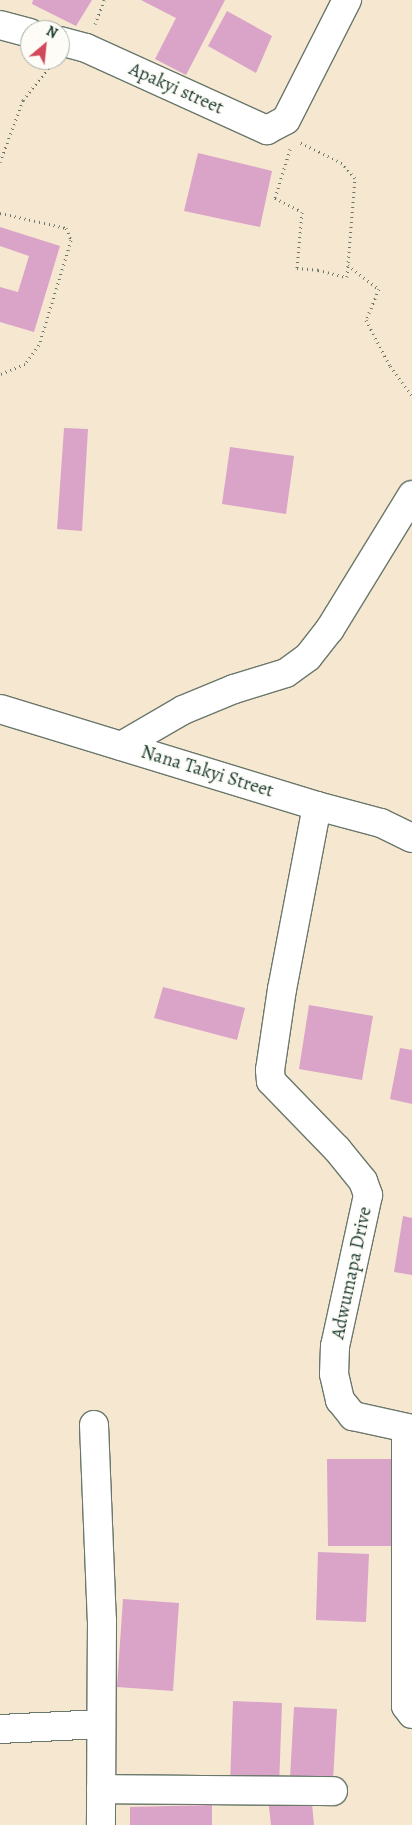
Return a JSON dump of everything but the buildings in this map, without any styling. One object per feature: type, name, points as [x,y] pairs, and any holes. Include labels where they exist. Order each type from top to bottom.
[{"type":"street","points":[[279,131],[347,0]]},
{"type":"street","points":[[0,25],[20,30]]},
{"type":"street","name":"Apakyi street","points":[[70,44],[86,48],[279,131]]},
{"type":"street","points":[[121,746],[183,710],[234,689],[286,673],[308,657],[330,629],[412,495]]},
{"type":"street","name":"Nana Takyi Street","points":[[0,709],[381,824],[412,838]]},
{"type":"street","name":"Adwumapa Drive","points":[[317,806],[282,989],[270,1070],[271,1081],[337,1149],[363,1181],[368,1195],[335,1346],[334,1374],[340,1400],[353,1416],[409,1429]]},
{"type":"street","points":[[94,1425],[102,1620],[101,1825]]},
{"type":"street","points":[[409,1429],[406,1706],[412,1714]]},
{"type":"street","points":[[0,1729],[101,1724]]},
{"type":"street","points":[[101,1790],[333,1791]]},
{"type":"path","points":[[0,162],[23,100],[46,70]]},
{"type":"path","points":[[279,131],[342,163],[355,178],[346,277],[318,270],[297,268],[302,212],[275,198],[279,131]]},
{"type":"path","points":[[0,213],[66,228],[70,240],[39,345],[25,364],[0,374]]},
{"type":"path","points":[[348,265],[379,289],[366,320],[390,366],[412,396]]}]
